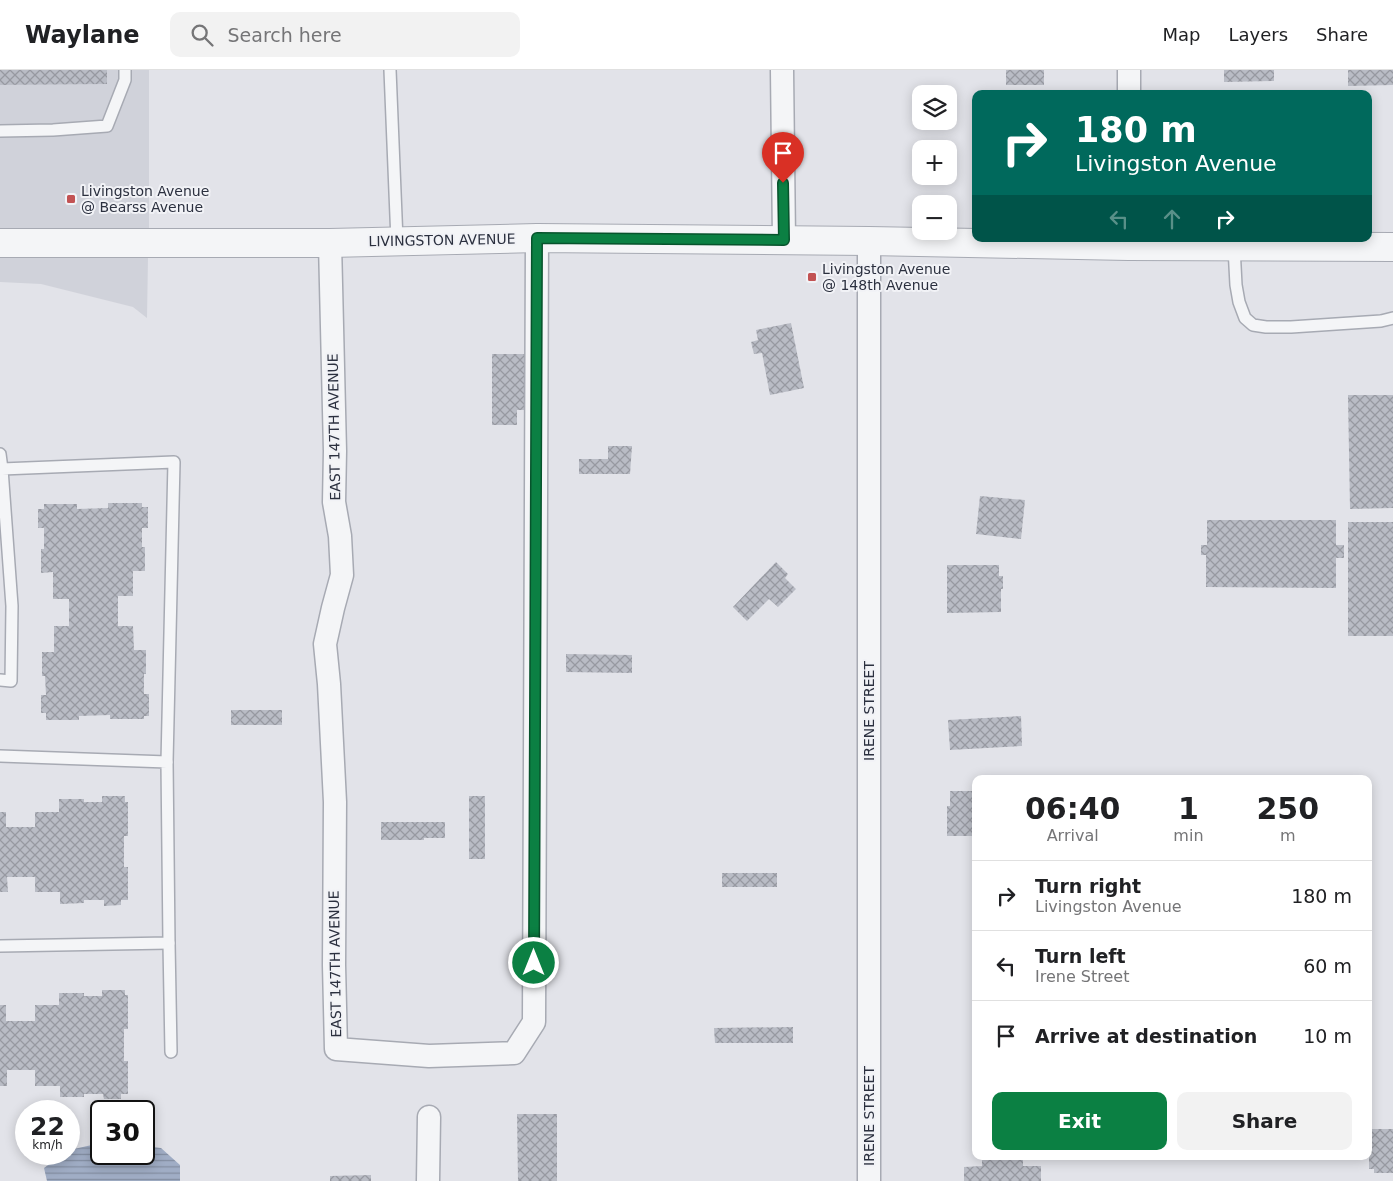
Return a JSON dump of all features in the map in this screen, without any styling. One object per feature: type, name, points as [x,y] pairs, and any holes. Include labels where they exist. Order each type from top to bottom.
[{"type":"street","points":[[782,70],[784,240]]},
{"type":"street","points":[[1129,70],[1129,90]]},
{"type":"street","name":"LIVINGSTON AVENUE","points":[[0,243],[330,243],[537,238],[972,242]]},
{"type":"street","name":"EAST 147TH AVENUE","points":[[330,243],[335,451],[334,502],[340,536],[342,575],[325,644],[330,684],[335,802],[334,965],[336,1049],[429,1056],[514,1053],[534,1022],[537,238]]},
{"type":"street","name":"IRENE STREET","points":[[870,241],[870,1181]]},
{"type":"street","name":"LIVINGSTON AVENUE","points":[[999,242],[1128,243],[1234,247],[1393,247]]},
{"type":"street","points":[[428,1117],[428,1181]]},
{"type":"lane","points":[[0,131],[107,126],[125,80],[125,70]]},
{"type":"lane","points":[[390,70],[397,241]]},
{"type":"lane","points":[[1234,247],[1239,302],[1245,318],[1252,325],[1291,327],[1380,322],[1393,318]]},
{"type":"lane","points":[[0,454],[12,606],[11,681],[0,680]]},
{"type":"lane","points":[[2,469],[174,462],[167,762],[171,1052]]},
{"type":"lane","points":[[0,756],[167,762]]},
{"type":"lane","points":[[0,946],[169,943]]},
{"type":"shaded area","points":[[0,70],[149,70],[149,229],[0,229]]},
{"type":"shaded area","points":[[0,257],[148,257],[147,318],[133,307],[41,284],[0,282]]},
{"type":"water","points":[[90,1145],[90,1165],[155,1165],[155,1147],[161,1148],[180,1165],[180,1181],[47,1181],[44,1168],[48,1165],[80,1165],[80,1148]]},
{"type":"building","points":[[0,70],[107,70],[107,84],[0,85]]},
{"type":"building","points":[[1006,70],[1044,70],[1044,85],[1006,85]]},
{"type":"building","points":[[1224,70],[1274,70],[1274,81],[1224,82]]},
{"type":"building","points":[[1348,70],[1393,70],[1393,85],[1348,86]]},
{"type":"building","points":[[791,323],[804,388],[770,395],[762,353],[754,354],[751,342],[758,340],[756,330]]},
{"type":"building","points":[[492,354],[536,354],[536,410],[517,410],[517,425],[492,425]]},
{"type":"building","points":[[1348,395],[1393,395],[1393,508],[1350,509]]},
{"type":"building","points":[[608,446],[632,446],[630,474],[579,474],[579,459],[608,459]]},
{"type":"building","points":[[980,496],[1025,500],[1021,539],[976,534]]},
{"type":"building","points":[[108,503],[142,503],[142,507],[148,507],[148,528],[142,528],[142,547],[145,547],[145,571],[133,571],[133,596],[118,596],[118,626],[133,626],[134,650],[146,650],[144,694],[149,694],[149,716],[144,716],[144,719],[110,719],[110,715],[79,716],[79,720],[46,720],[46,713],[41,713],[41,695],[46,695],[45,676],[42,676],[42,652],[54,652],[54,626],[69,626],[69,599],[53,599],[53,572],[41,573],[41,549],[44,549],[44,528],[38,528],[38,509],[44,509],[44,504],[77,504],[77,509],[108,508]]},
{"type":"building","points":[[1207,520],[1336,520],[1336,545],[1344,545],[1344,558],[1336,558],[1336,588],[1206,587],[1206,555],[1201,555],[1201,545],[1207,545]]},
{"type":"building","points":[[1348,522],[1393,522],[1393,636],[1348,636]]},
{"type":"building","points":[[776,562],[788,574],[785,578],[796,589],[778,607],[769,599],[747,621],[733,607]]},
{"type":"building","points":[[947,565],[999,565],[999,576],[1003,576],[1001,612],[947,613]]},
{"type":"building","points":[[566,654],[632,655],[632,673],[566,672]]},
{"type":"building","points":[[231,710],[282,710],[282,725],[231,725]]},
{"type":"building","points":[[1021,716],[1022,746],[950,750],[948,720]]},
{"type":"building","points":[[950,791],[972,791],[972,836],[947,836],[947,806],[950,806]]},
{"type":"building","points":[[102,796],[125,796],[125,802],[128,802],[128,836],[124,836],[124,867],[128,867],[128,900],[121,900],[121,905],[104,906],[104,900],[84,900],[84,903],[60,904],[60,892],[35,892],[35,877],[7,877],[8,892],[0,892],[0,812],[6,812],[6,827],[35,827],[35,812],[59,812],[59,799],[84,799],[84,802],[102,802]]},
{"type":"building","points":[[469,796],[485,796],[485,859],[469,859]]},
{"type":"building","points":[[381,822],[445,822],[445,838],[381,840]]},
{"type":"building","points":[[722,873],[777,873],[777,887],[722,887]]},
{"type":"building","points":[[102,990],[125,990],[125,995],[128,995],[128,1029],[124,1029],[124,1061],[128,1061],[128,1094],[121,1094],[121,1099],[104,1099],[103,1094],[84,1094],[84,1097],[60,1097],[60,1086],[35,1086],[35,1070],[7,1070],[7,1086],[0,1086],[0,1005],[6,1005],[6,1021],[35,1021],[35,1005],[59,1005],[59,993],[84,993],[84,996],[102,996]]},
{"type":"building","points":[[793,1027],[793,1043],[715,1043],[714,1028]]},
{"type":"building","points":[[517,1114],[557,1114],[557,1181],[518,1181]]},
{"type":"building","points":[[1372,1129],[1393,1129],[1393,1173],[1374,1173],[1374,1169],[1369,1169],[1369,1160],[1372,1160]]},
{"type":"building","points":[[982,1160],[1023,1160],[1023,1166],[1041,1166],[1041,1181],[964,1181],[964,1167],[982,1166]]},
{"type":"building","points":[[371,1175],[371,1181],[330,1181],[330,1176]]},
{"type":"place","name":"Livingston Avenue @ Bearss Avenue","points":[[71,199]]},
{"type":"place","name":"Livingston Avenue @ 148th Avenue","points":[[812,277]]},
{"type":"route","points":[[534,963],[537,238],[784,240],[783,183]]}]
